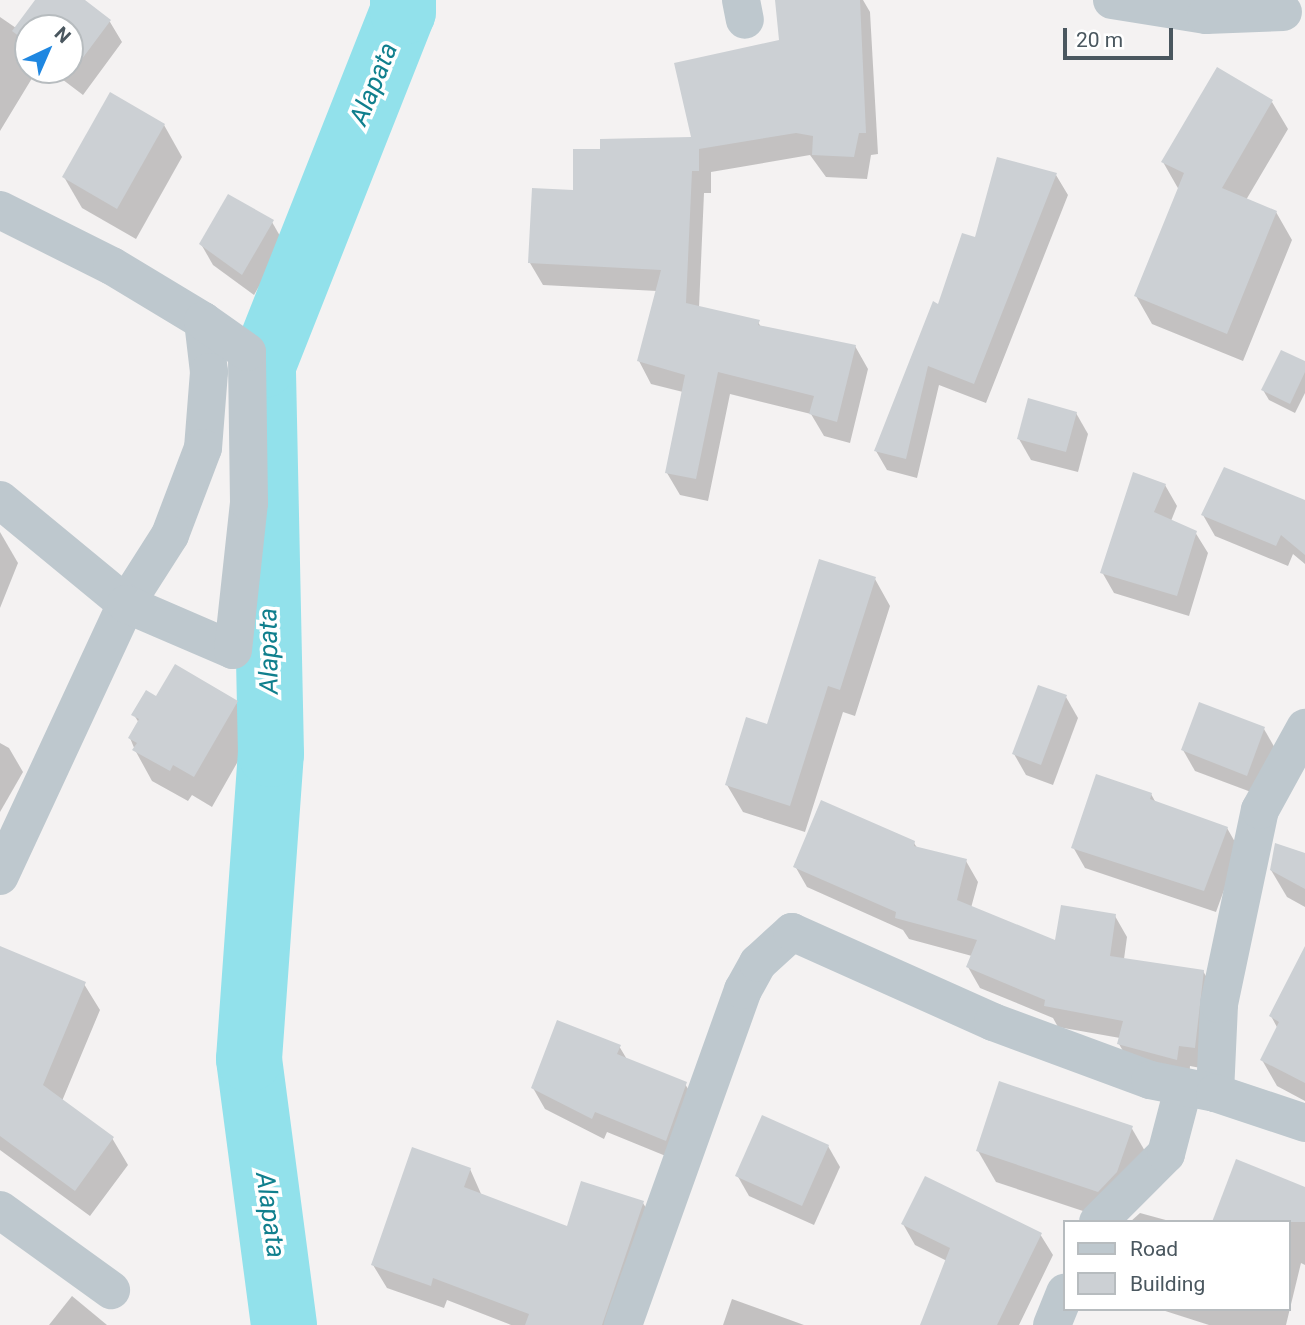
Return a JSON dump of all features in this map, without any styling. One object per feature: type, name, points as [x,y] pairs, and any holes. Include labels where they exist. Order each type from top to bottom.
[{"type":"street","points":[[1112,0],[1206,15],[1286,11]]},
{"type":"street","points":[[0,210],[112,266],[203,321],[247,352],[249,503],[233,650],[126,604],[0,500]]},
{"type":"street","points":[[0,876],[126,604],[170,535],[203,448],[209,372],[203,321]]},
{"type":"street","points":[[1100,1220],[1166,1154],[1199,1091],[1260,810],[1305,728]]},
{"type":"street","points":[[622,1325],[743,990],[758,963],[792,932],[993,1022],[1199,1091],[1305,1123]]},
{"type":"street","points":[[0,1210],[111,1290]]},
{"type":"street","points":[[1052,1325],[1064,1295]]},
{"type":"building","points":[[35,0],[85,0],[111,20],[84,56],[84,14],[25,14]]},
{"type":"building","points":[[775,0],[860,0],[866,133],[859,133],[854,157],[812,155],[813,136],[796,133],[699,149],[699,171],[692,171],[686,303],[760,320],[758,325],[856,345],[837,422],[809,414],[814,396],[718,372],[696,479],[665,473],[685,375],[637,361],[661,270],[528,263],[532,188],[573,190],[573,149],[600,149],[600,139],[691,137],[674,63],[779,40]]},
{"type":"building","points":[[1217,67],[1273,100],[1222,188],[1277,211],[1227,334],[1134,296],[1184,173],[1161,162]]},
{"type":"building","points":[[110,92],[165,124],[117,209],[62,177]]},
{"type":"building","points":[[997,157],[1057,173],[974,384],[928,366],[906,459],[874,451],[933,301],[938,304],[962,233],[975,237]]},
{"type":"building","points":[[228,194],[274,220],[242,275],[199,244]]},
{"type":"building","points":[[1281,350],[1305,361],[1305,372],[1290,404],[1261,390]]},
{"type":"building","points":[[1028,398],[1077,412],[1066,452],[1017,439]]},
{"type":"building","points":[[1224,467],[1305,500],[1305,555],[1281,535],[1276,546],[1201,515]]},
{"type":"building","points":[[1133,472],[1166,484],[1154,512],[1197,531],[1177,596],[1100,573]]},
{"type":"building","points":[[819,559],[876,577],[840,690],[828,686],[790,806],[725,785],[746,717],[767,724]]},
{"type":"building","points":[[175,664],[238,701],[194,777],[173,765],[170,771],[132,750],[137,743],[128,738],[139,719],[131,715],[146,690],[156,696]]},
{"type":"building","points":[[1038,685],[1067,695],[1041,765],[1012,754]]},
{"type":"building","points":[[1199,702],[1265,727],[1247,776],[1181,750]]},
{"type":"building","points":[[1096,774],[1152,793],[1150,799],[1228,827],[1204,891],[1071,848]]},
{"type":"building","points":[[821,800],[915,841],[914,846],[967,859],[957,900],[1055,940],[1061,905],[1116,914],[1110,956],[1204,970],[1195,1048],[1179,1046],[1177,1060],[1117,1044],[1123,1021],[1044,1006],[1045,1000],[966,967],[977,940],[895,918],[896,912],[793,867]]},
{"type":"building","points":[[1275,843],[1305,853],[1305,889],[1270,870]]},
{"type":"building","points":[[0,946],[86,982],[43,1085],[114,1137],[75,1191],[0,1136]]},
{"type":"building","points":[[1305,946],[1305,1083],[1260,1060],[1279,1022],[1269,1016]]},
{"type":"building","points":[[557,1020],[621,1045],[617,1054],[687,1082],[666,1141],[595,1112],[592,1119],[531,1088]]},
{"type":"building","points":[[999,1081],[1133,1126],[1117,1172],[1098,1192],[976,1151]]},
{"type":"building","points":[[762,1115],[829,1145],[802,1206],[735,1176]]},
{"type":"building","points":[[412,1147],[471,1168],[464,1187],[567,1226],[581,1181],[644,1201],[602,1325],[525,1325],[529,1314],[433,1278],[431,1286],[371,1265]]},
{"type":"building","points":[[1236,1159],[1305,1187],[1305,1222],[1213,1220]]},
{"type":"building","points":[[925,1176],[1042,1233],[997,1325],[920,1325],[950,1248],[901,1224]]},
{"type":"waterway","name":"Alapata","points":[[284,1325],[249,1059],[271,754],[263,365],[403,12],[403,0]]}]
